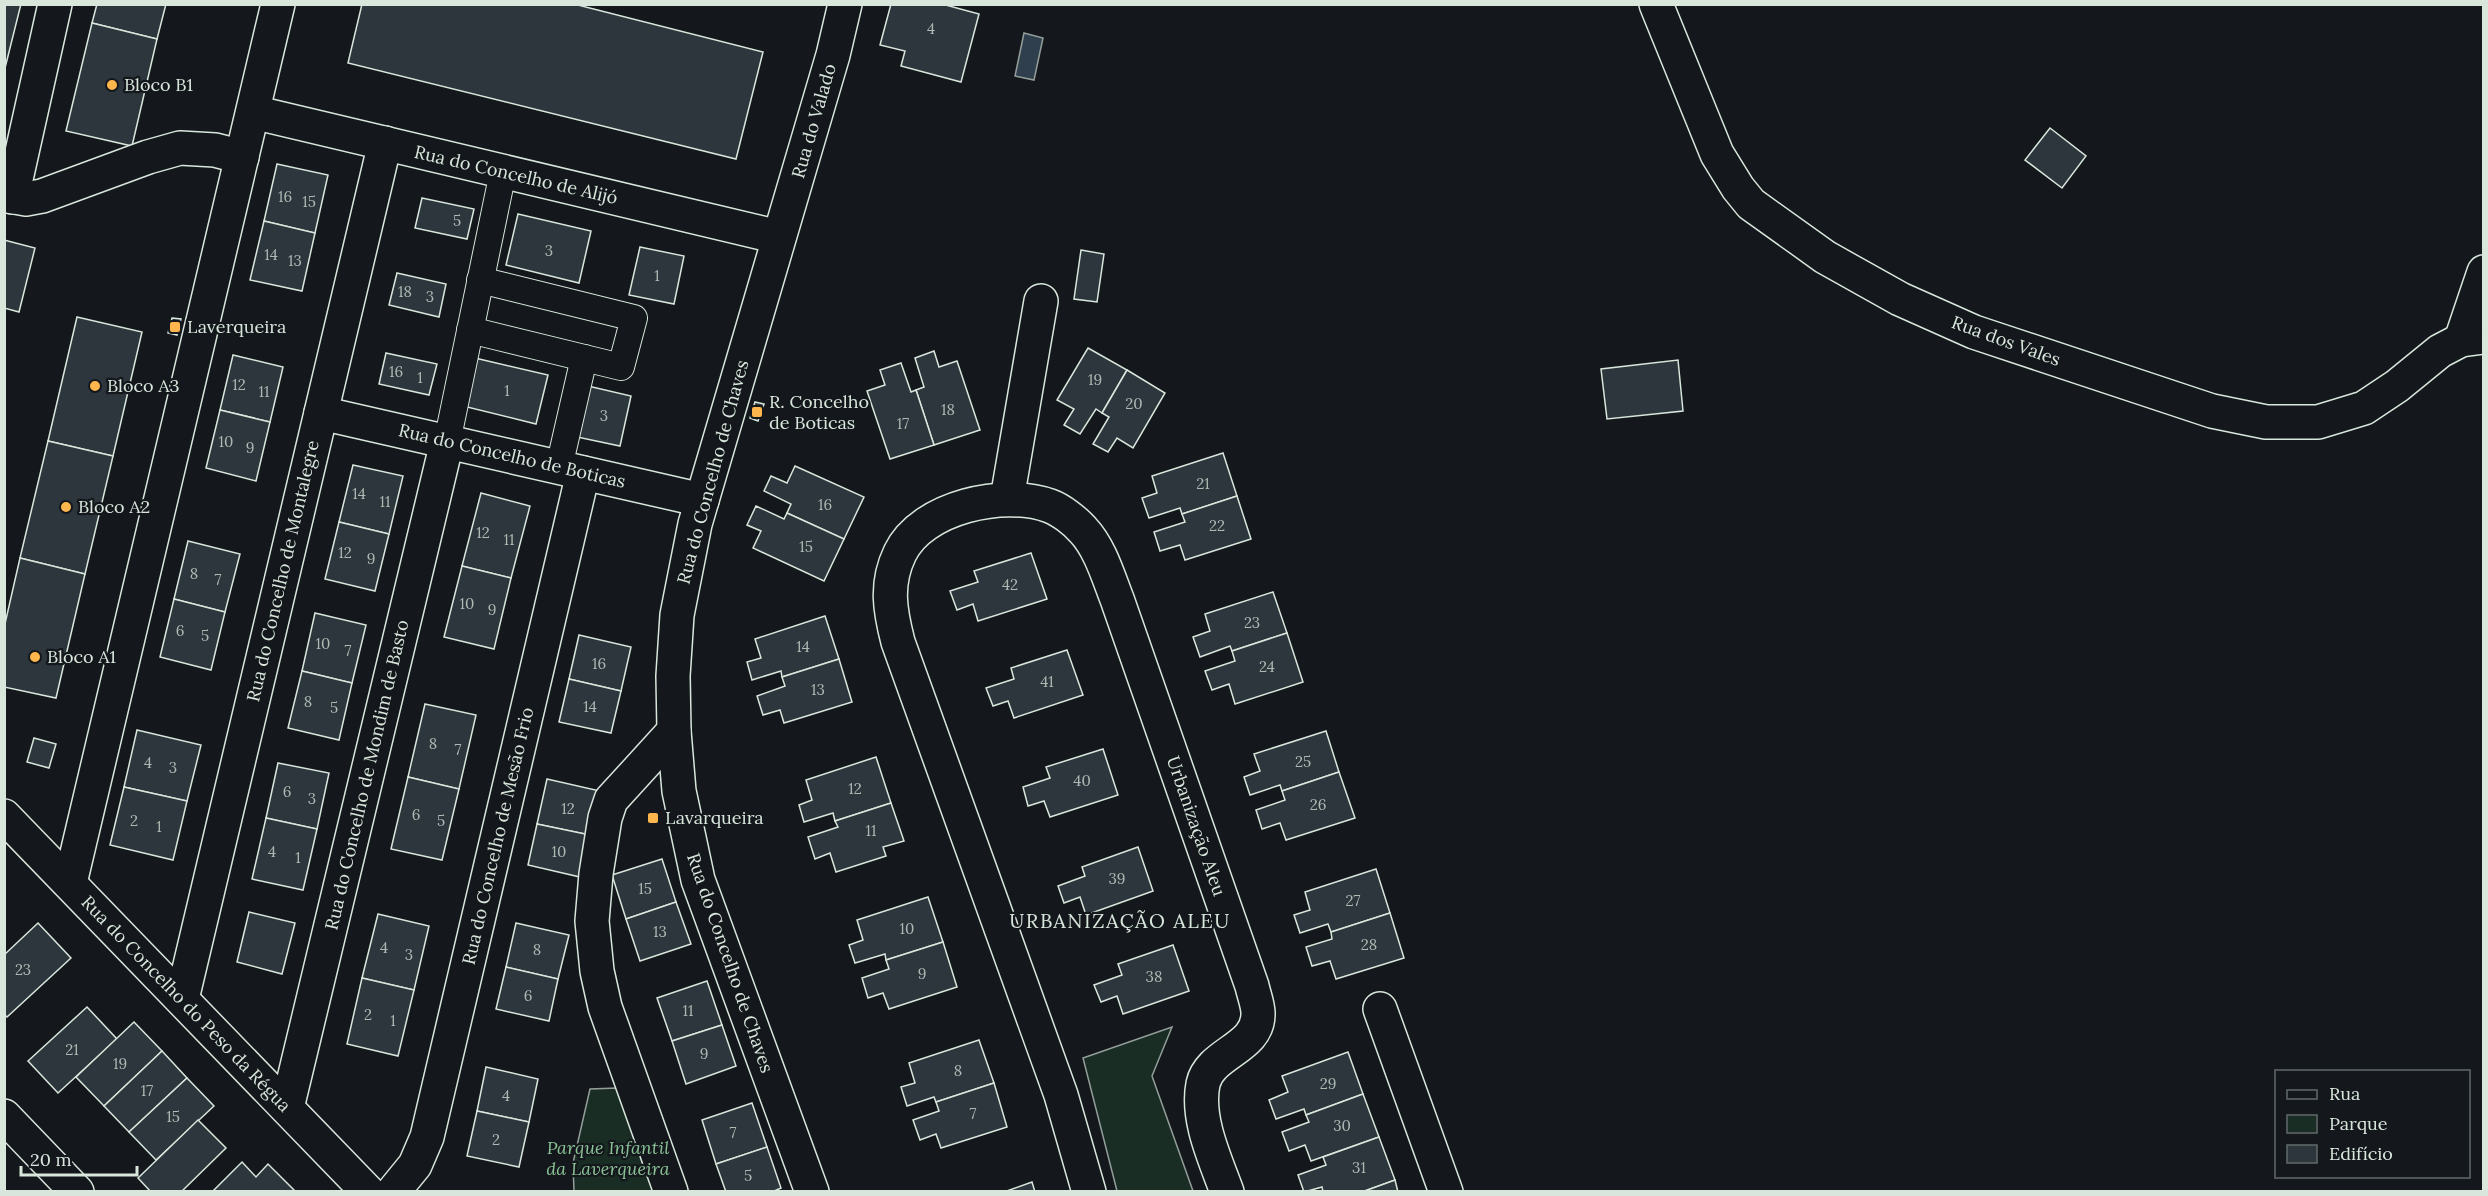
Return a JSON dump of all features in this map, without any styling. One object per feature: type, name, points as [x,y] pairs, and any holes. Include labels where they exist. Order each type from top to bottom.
[{"type":"street","points":[[55,4],[8,196],[26,199],[42,196],[148,157],[180,148],[215,150],[242,156]]},
{"type":"street","points":[[70,883],[278,4]]},
{"type":"street","name":"Rua do Valado","points":[[779,237],[833,55],[844,4]]},
{"type":"street","name":"Rua dos Vales","points":[[1656,4],[1717,154],[1738,189],[1751,204],[1825,257],[1900,299],[1974,332],[2212,411],[2266,422],[2318,422],[2364,408],[2397,386],[2440,351],[2472,339]]},
{"type":"street","name":"Rua do Concelho de Alijó","points":[[253,112],[779,237]]},
{"type":"street","name":"Rua do Concelho de Montalegre","points":[[182,999],[385,144]]},
{"type":"street","points":[[447,442],[503,172]]},
{"type":"street","name":"Rua do Concelho de Chaves","points":[[779,237],[688,553],[677,615],[673,676],[674,731],[679,791],[698,879],[812,1191]]},
{"type":"street","points":[[2472,339],[2484,272]]},
{"type":"street","points":[[470,330],[621,368],[633,318],[480,280]]},
{"type":"street","points":[[1007,499],[1041,301]]},
{"type":"street","points":[[571,470],[584,358]]},
{"type":"street","name":"Rua do Concelho de Boticas","points":[[321,413],[702,500]]},
{"type":"street","name":"Rua do Concelho de Mondim de Basto","points":[[287,1108],[447,442]]},
{"type":"street","name":"Rua do Concelho de Mesão Frio","points":[[393,1191],[415,1165],[427,1137],[571,470]]},
{"type":"street","name":"Urbanização Aleu","points":[[1089,1191],[1060,1095],[898,642],[889,594],[892,575],[900,552],[914,533],[932,520],[957,509],[1007,499],[1031,500],[1052,506],[1084,531],[1095,548],[1118,599],[1252,986],[1258,1015],[1253,1033],[1210,1069],[1203,1082],[1202,1103],[1205,1123],[1227,1191]]},
{"type":"street","points":[[671,1191],[605,1007],[595,963],[592,912],[603,829],[611,800],[674,731]]},
{"type":"street","name":"Rua do Concelho do Peso da Régua","points":[[4,816],[368,1191]]},
{"type":"street","points":[[1380,1009],[1446,1191]]},
{"type":"street","points":[[4,1116],[77,1191]]},
{"type":"green space","points":[[1172,1027],[1152,1076],[1193,1191],[1117,1191],[1083,1058]]},
{"type":"green space","name":"Parque Infantil da Laverqueira","points":[[617,1088],[654,1192],[574,1192],[573,1163],[590,1089]]},
{"type":"water","points":[[1024,33],[1043,38],[1034,80],[1015,76]]},
{"type":"building","points":[[4,4],[21,4],[4,72]]},
{"type":"building","points":[[97,4],[166,4],[157,39],[92,23]]},
{"type":"building","points":[[362,4],[574,4],[763,52],[736,159],[348,63]]},
{"type":"building","points":[[891,4],[942,4],[979,14],[961,82],[901,66],[905,51],[880,45]]},
{"type":"building","name":"Bloco B1","points":[[92,23],[157,39],[132,146],[66,131]]},
{"type":"building","points":[[2050,128],[2086,156],[2062,188],[2025,160]]},
{"type":"building","points":[[277,164],[328,175],[315,233],[264,221]]},
{"type":"building","points":[[422,198],[474,209],[467,239],[415,228]]},
{"type":"building","points":[[518,214],[591,231],[579,283],[506,265]]},
{"type":"building","points":[[264,221],[315,233],[302,291],[250,280]]},
{"type":"building","points":[[4,240],[35,248],[19,312],[4,308]]},
{"type":"building","points":[[640,247],[684,256],[674,304],[629,295]]},
{"type":"building","points":[[1081,250],[1104,254],[1097,302],[1074,299]]},
{"type":"building","points":[[397,273],[446,284],[439,317],[389,305]]},
{"type":"building","name":"Bloco A3","points":[[77,317],[142,332],[113,456],[48,441]]},
{"type":"building","points":[[172,318],[181,319],[177,335],[168,333]]},
{"type":"building","points":[[1088,348],[1127,370],[1102,413],[1096,409],[1080,434],[1064,425],[1074,409],[1057,400]]},
{"type":"building","points":[[934,351],[939,367],[957,361],[980,430],[934,445],[916,390],[924,387],[915,358]]},
{"type":"building","points":[[386,353],[437,364],[429,395],[379,384]]},
{"type":"building","points":[[233,355],[283,367],[270,422],[220,410]]},
{"type":"building","points":[[475,358],[548,375],[536,424],[463,406]]},
{"type":"building","points":[[1678,360],[1683,411],[1607,419],[1601,369]]},
{"type":"building","points":[[901,363],[911,392],[916,390],[934,445],[890,459],[867,391],[885,385],[880,370]]},
{"type":"building","points":[[1127,370],[1165,393],[1133,448],[1117,438],[1108,452],[1093,444],[1109,417],[1102,413]]},
{"type":"building","points":[[588,386],[631,396],[620,446],[577,437]]},
{"type":"building","points":[[755,402],[764,404],[758,421],[750,418]]},
{"type":"building","points":[[220,410],[270,422],[256,481],[206,468]]},
{"type":"building","name":"Bloco A2","points":[[48,441],[113,456],[85,574],[20,558]]},
{"type":"building","points":[[1223,453],[1237,496],[1182,514],[1180,508],[1149,518],[1142,498],[1157,493],[1152,476]]},
{"type":"building","points":[[353,465],[403,476],[389,534],[339,522]]},
{"type":"building","points":[[795,466],[864,497],[844,539],[787,513],[791,504],[764,491],[771,476],[787,483]]},
{"type":"building","points":[[481,493],[530,506],[511,578],[462,566]]},
{"type":"building","points":[[1237,496],[1251,539],[1185,560],[1180,545],[1160,551],[1154,532],[1185,522],[1182,514]]},
{"type":"building","points":[[756,506],[784,519],[787,513],[844,539],[824,581],[753,548],[761,531],[747,525]]},
{"type":"building","points":[[339,522],[389,534],[375,591],[325,579]]},
{"type":"building","points":[[188,541],[240,554],[225,612],[174,599]]},
{"type":"building","points":[[1031,553],[1047,599],[978,621],[973,604],[957,610],[950,591],[978,582],[974,571]]},
{"type":"building","name":"Bloco A1","points":[[20,558],[85,574],[56,698],[4,687],[4,628]]},
{"type":"building","points":[[462,566],[511,578],[494,649],[444,637]]},
{"type":"building","points":[[1273,592],[1287,633],[1232,651],[1230,646],[1200,657],[1193,637],[1210,631],[1205,614]]},
{"type":"building","points":[[174,599],[225,612],[211,670],[160,657]]},
{"type":"building","points":[[315,613],[366,625],[352,683],[302,671]]},
{"type":"building","points":[[825,616],[839,659],[782,677],[781,671],[752,680],[747,662],[761,658],[755,639]]},
{"type":"building","points":[[1287,633],[1303,682],[1235,704],[1229,684],[1212,690],[1205,671],[1235,661],[1232,651]]},
{"type":"building","points":[[579,635],[631,647],[621,691],[569,679]]},
{"type":"building","points":[[1067,650],[1083,695],[1014,718],[1008,701],[993,706],[986,688],[1014,679],[1011,668]]},
{"type":"building","points":[[839,659],[852,702],[784,723],[780,710],[763,715],[757,696],[785,686],[782,677]]},
{"type":"building","points":[[302,671],[352,683],[339,740],[288,728]]},
{"type":"building","points":[[569,679],[621,691],[611,733],[559,722]]},
{"type":"building","points":[[425,704],[476,715],[459,789],[408,777]]},
{"type":"building","points":[[137,730],[201,745],[187,801],[124,787]]},
{"type":"building","points":[[1326,731],[1339,772],[1282,791],[1280,785],[1250,795],[1244,777],[1260,771],[1254,754]]},
{"type":"building","points":[[34,738],[56,744],[49,768],[27,762]]},
{"type":"building","points":[[1103,749],[1118,795],[1050,817],[1044,801],[1028,806],[1023,787],[1050,778],[1046,767]]},
{"type":"building","points":[[876,757],[891,803],[835,821],[833,813],[804,822],[799,805],[812,800],[806,780]]},
{"type":"building","points":[[278,763],[329,773],[317,829],[266,818]]},
{"type":"building","points":[[1339,772],[1355,818],[1286,840],[1280,823],[1262,829],[1256,810],[1285,800],[1282,791]]},
{"type":"building","points":[[408,777],[459,789],[442,860],[391,849]]},
{"type":"building","points":[[547,779],[600,791],[590,835],[537,824]]},
{"type":"building","points":[[124,787],[187,801],[173,860],[110,845]]},
{"type":"building","points":[[891,803],[904,841],[883,847],[886,856],[836,872],[830,853],[815,859],[808,837],[838,827],[835,821]]},
{"type":"building","points":[[266,818],[317,829],[303,890],[252,879]]},
{"type":"building","points":[[537,824],[590,835],[580,877],[528,865]]},
{"type":"building","points":[[1138,847],[1153,891],[1086,915],[1080,897],[1064,903],[1058,886],[1085,876],[1082,867]]},
{"type":"building","points":[[662,859],[676,902],[626,919],[612,875]]},
{"type":"building","points":[[1376,869],[1390,913],[1331,932],[1328,924],[1300,933],[1294,915],[1310,910],[1305,892]]},
{"type":"building","points":[[928,897],[943,942],[886,960],[885,954],[855,963],[849,945],[863,940],[857,920]]},
{"type":"building","points":[[676,902],[691,944],[640,961],[626,919]]},
{"type":"building","points":[[249,912],[295,923],[282,974],[237,962]]},
{"type":"building","points":[[1390,913],[1404,958],[1336,979],[1330,961],[1312,966],[1306,947],[1332,939],[1331,932]]},
{"type":"building","points":[[378,914],[429,926],[414,990],[362,978]]},
{"type":"building","points":[[38,923],[71,958],[7,1017],[4,1014],[4,955]]},
{"type":"building","points":[[516,923],[569,935],[558,979],[506,967]]},
{"type":"building","points":[[943,942],[957,987],[889,1009],[883,993],[868,998],[862,978],[889,969],[886,960]]},
{"type":"building","points":[[1173,945],[1189,991],[1123,1014],[1117,996],[1101,1002],[1094,985],[1122,975],[1118,964]]},
{"type":"building","points":[[506,967],[558,979],[549,1021],[496,1009]]},
{"type":"building","points":[[362,978],[414,990],[398,1056],[347,1044]]},
{"type":"building","points":[[707,981],[722,1025],[672,1041],[657,998]]},
{"type":"building","points":[[87,1007],[117,1039],[58,1093],[28,1061]]},
{"type":"building","points":[[134,1022],[162,1051],[104,1106],[76,1077]]},
{"type":"building","points":[[722,1025],[736,1066],[686,1084],[672,1041]]},
{"type":"building","points":[[979,1040],[994,1083],[936,1102],[934,1097],[907,1106],[901,1087],[915,1083],[909,1063]]},
{"type":"building","points":[[162,1051],[187,1078],[129,1132],[104,1106]]},
{"type":"building","points":[[1348,1052],[1363,1094],[1306,1115],[1304,1109],[1276,1119],[1269,1100],[1288,1092],[1282,1076]]},
{"type":"building","points":[[486,1067],[538,1079],[529,1122],[477,1111]]},
{"type":"building","points":[[187,1078],[214,1106],[156,1160],[129,1132]]},
{"type":"building","points":[[994,1083],[1007,1127],[941,1148],[936,1134],[920,1140],[913,1120],[939,1111],[936,1102]]},
{"type":"building","points":[[1363,1094],[1379,1137],[1311,1161],[1305,1145],[1289,1151],[1282,1132],[1309,1122],[1306,1115]]},
{"type":"building","points":[[752,1103],[767,1147],[716,1164],[702,1120]]},
{"type":"building","points":[[477,1111],[529,1122],[519,1167],[467,1156]]},
{"type":"building","points":[[198,1120],[226,1148],[181,1192],[151,1192],[138,1178]]},
{"type":"building","points":[[1379,1137],[1395,1180],[1362,1192],[1323,1192],[1322,1187],[1304,1192],[1298,1175],[1326,1165],[1323,1157]]},
{"type":"building","points":[[767,1147],[781,1188],[772,1192],[726,1192],[716,1164]]},
{"type":"building","points":[[242,1162],[256,1177],[268,1164],[296,1192],[212,1192]]},
{"type":"building","points":[[1395,1180],[1398,1192],[1362,1192]]},
{"type":"building","points":[[1032,1182],[1035,1192],[1004,1192]]},
{"type":"place","name":"Bloco B1","points":[[112,85]]},
{"type":"place","name":"Laverqueira","points":[[175,327]]},
{"type":"place","name":"Bloco A3","points":[[95,386]]},
{"type":"place","name":"R. Concelho de Boticas","points":[[757,412]]},
{"type":"place","name":"Bloco A2","points":[[66,507]]},
{"type":"place","name":"Bloco A1","points":[[35,657]]},
{"type":"place","name":"Lavarqueira","points":[[653,818]]},
{"type":"district","name":"URBANIZAÇÃO ALEU","points":[[1120,921]]}]
